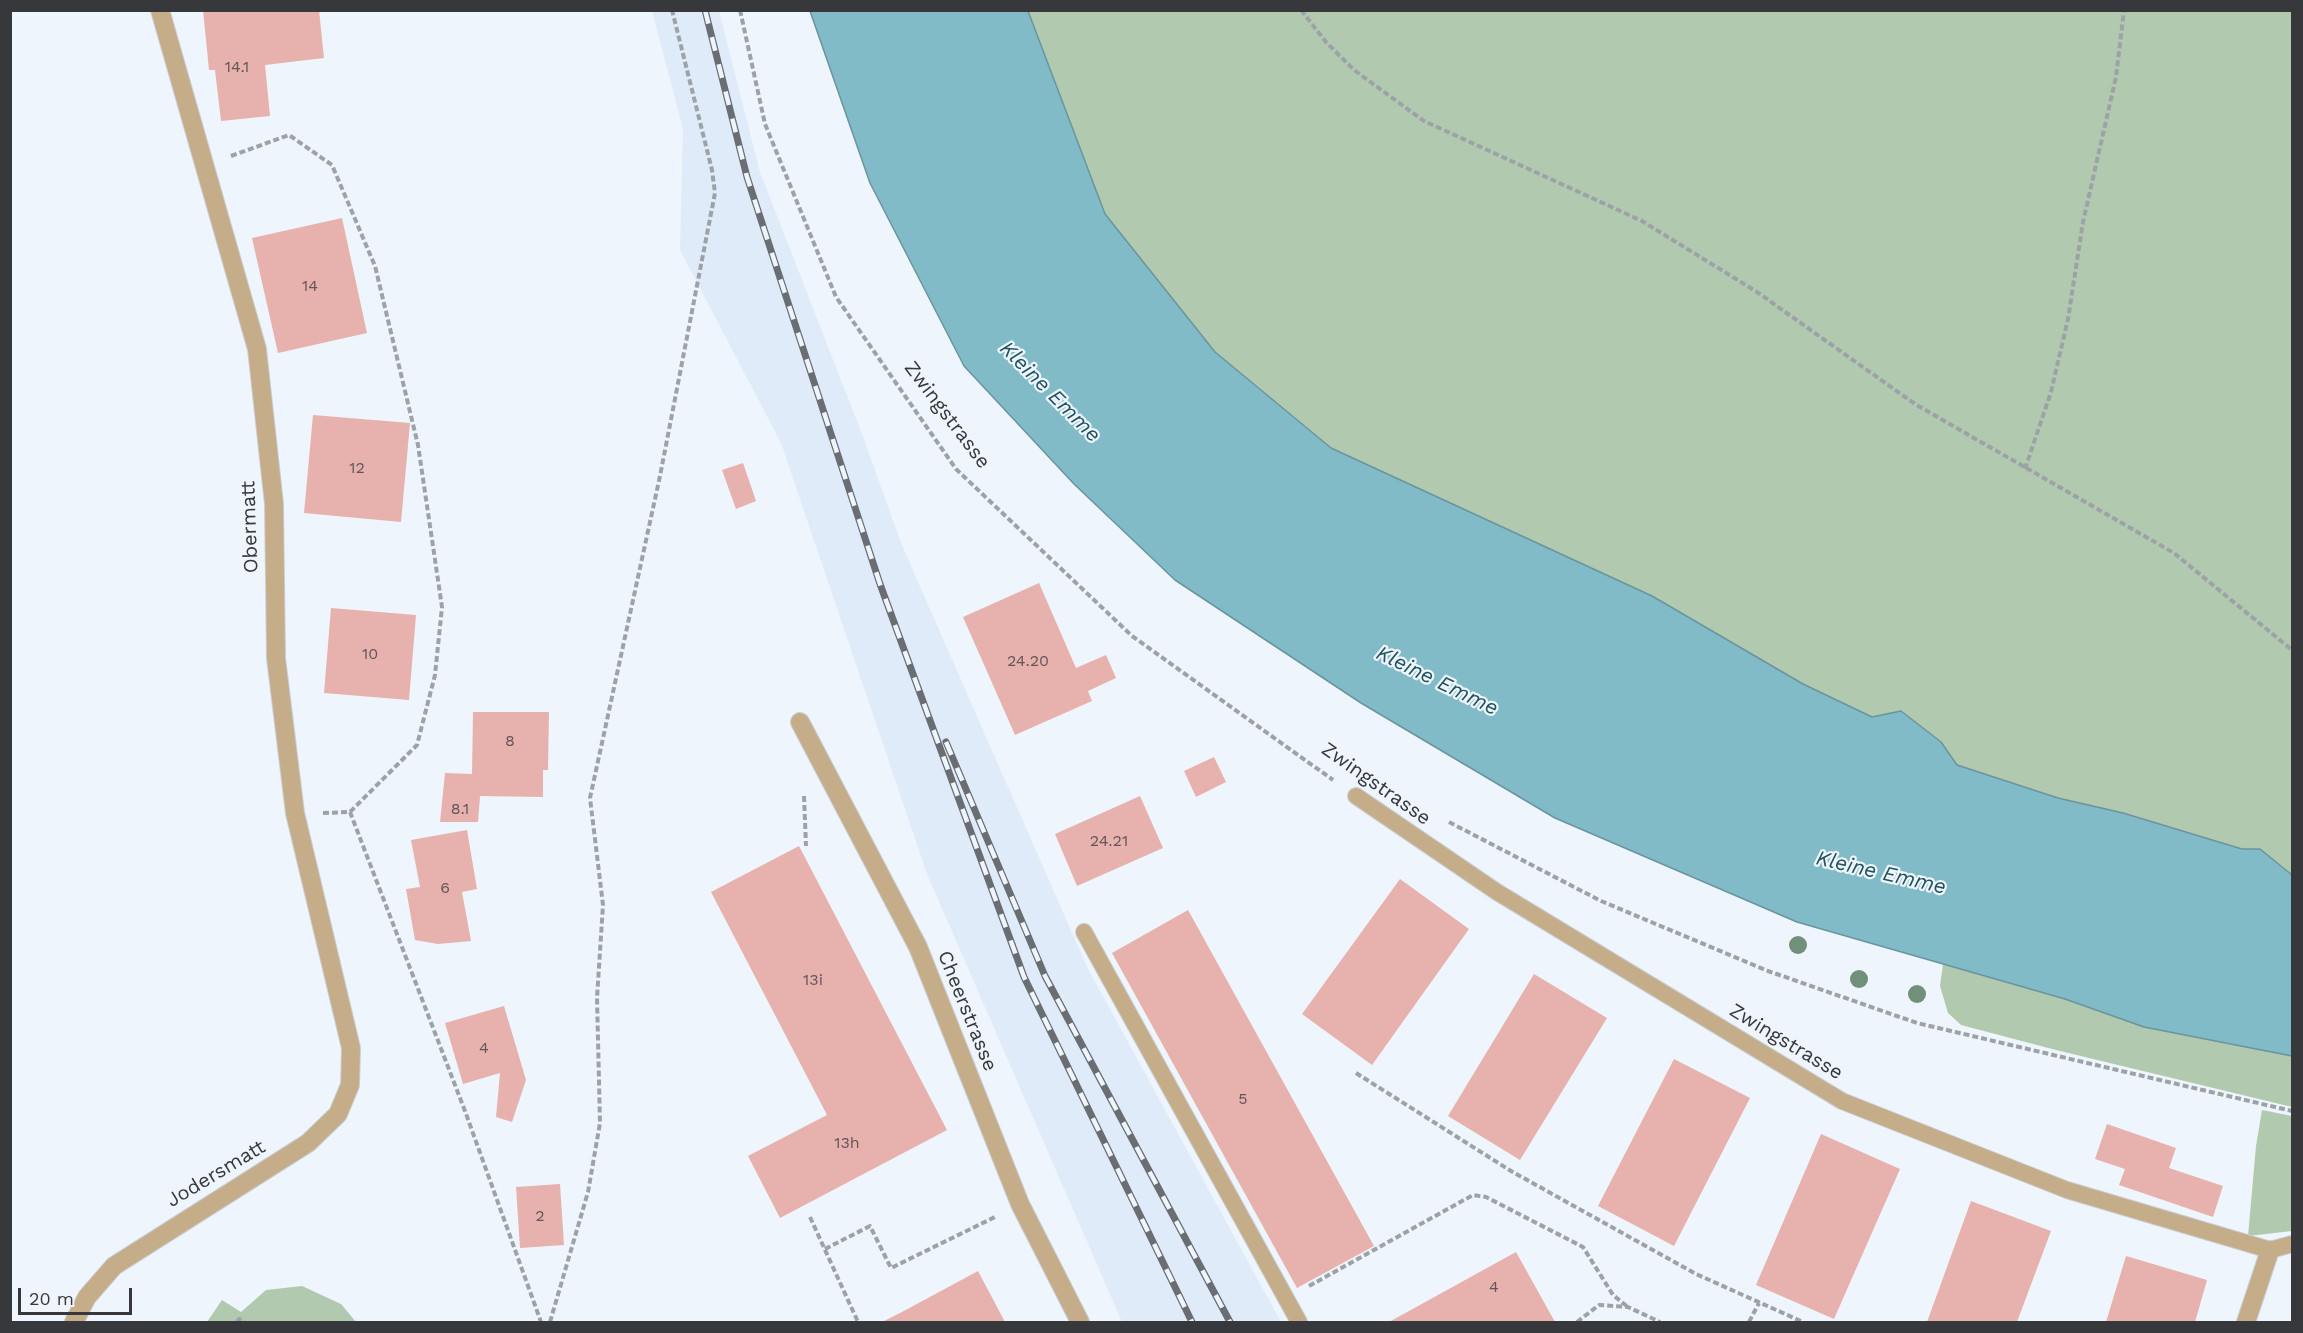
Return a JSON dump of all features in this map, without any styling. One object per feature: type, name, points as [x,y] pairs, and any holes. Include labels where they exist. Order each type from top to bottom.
[{"type":"street","name":"Obermatt","points":[[160,10],[257,349],[274,504],[276,658],[295,813],[351,1048]]},
{"type":"street","name":"Cheerstrasse","points":[[800,722],[918,947],[1020,1204],[1080,1323]]},
{"type":"street","name":"Jodersmatt","points":[[74,1323],[87,1297],[114,1266],[163,1233],[258,1176],[308,1143],[323,1129],[338,1114],[350,1085],[351,1048]]},
{"type":"street","points":[[2246,1323],[2270,1250]]},
{"type":"lane","name":"Zwingstrasse","points":[[1356,796],[1497,892],[1842,1101],[2067,1190],[2270,1250]]},
{"type":"lane","points":[[1084,932],[1299,1323]]},
{"type":"lane","points":[[2270,1250],[2292,1244]]},
{"type":"path","points":[[550,1323],[588,1192],[600,1123],[597,998],[603,905],[590,798],[660,476],[715,193],[712,170],[672,10]]},
{"type":"path","name":"Zwingstrasse","points":[[740,10],[765,124],[836,297],[956,469],[1132,636],[1356,796]]},
{"type":"path","points":[[1301,10],[1326,42],[1354,70],[1424,121],[1642,221],[1757,292],[1915,404],[2174,553],[2292,650]]},
{"type":"path","points":[[2025,469],[2051,392],[2068,319],[2083,222],[2116,77],[2124,10]]},
{"type":"path","points":[[205,165],[289,135],[332,165],[375,266],[418,445],[442,608],[435,675],[417,745],[350,812],[295,813]]},
{"type":"path","points":[[350,812],[465,1111],[541,1323]]},
{"type":"path","points":[[1447,821],[1601,901],[1768,971],[1917,1023],[2292,1111]]},
{"type":"path","points":[[1356,1073],[1511,1171],[1696,1274],[1803,1323]]},
{"type":"path","points":[[1286,1298],[1473,1195],[1486,1197],[1583,1247],[1613,1295],[1628,1307],[1660,1323]]},
{"type":"path","points":[[825,1249],[870,1226],[891,1268],[1020,1204]]},
{"type":"path","points":[[810,1217],[858,1323]]},
{"type":"path","points":[[1749,1323],[1759,1303]]},
{"type":"path","points":[[1577,1323],[1599,1305],[1628,1307]]},
{"type":"path","points":[[237,1323],[239,1319],[244,1323]]},
{"type":"shaded area","points":[[652,11],[719,11],[760,172],[862,434],[901,543],[1087,967],[1281,1322],[1122,1322],[927,874],[781,443],[680,250],[683,129]]},
{"type":"green space","points":[[1028,11],[2292,11],[2292,875],[2260,849],[2242,849],[2123,813],[2058,798],[1957,765],[1941,742],[1901,711],[1872,717],[1803,684],[1652,596],[1331,448],[1215,352],[1105,214]]},
{"type":"green space","points":[[1943,964],[2065,999],[2144,1027],[2292,1056],[2292,1107],[1961,1025],[1948,1013],[1940,986]]},
{"type":"green space","points":[[2262,1110],[2292,1116],[2292,1231],[2248,1236],[2256,1146]]},
{"type":"green space","points":[[302,1286],[341,1304],[356,1322],[207,1322],[222,1300],[241,1312],[266,1290]]},
{"type":"water","name":"Kleine Emme","points":[[810,11],[1028,11],[1105,214],[1215,352],[1331,448],[1652,596],[1803,684],[1872,717],[1901,711],[1941,742],[1957,765],[2058,798],[2123,813],[2242,849],[2260,849],[2292,875],[2292,1056],[2144,1027],[2065,999],[1797,922],[1555,818],[1361,703],[1175,580],[1074,484],[964,366],[870,183]]},
{"type":"building","points":[[203,10],[319,10],[324,58],[265,65],[270,116],[221,121],[215,70],[209,70]]},
{"type":"building","points":[[342,218],[367,333],[278,353],[252,238]]},
{"type":"building","points":[[313,415],[410,423],[401,522],[304,513]]},
{"type":"building","points":[[743,463],[756,501],[736,509],[722,470]]},
{"type":"building","points":[[1039,583],[1076,668],[1106,655],[1116,678],[1088,691],[1092,701],[1015,735],[963,617]]},
{"type":"building","points":[[331,608],[416,615],[409,700],[324,693]]},
{"type":"building","points":[[473,712],[549,712],[548,770],[543,770],[543,797],[480,796],[478,822],[440,822],[445,773],[472,774]]},
{"type":"building","points":[[1214,757],[1226,782],[1196,797],[1184,771]]},
{"type":"building","points":[[1140,796],[1163,848],[1077,886],[1055,834]]},
{"type":"building","points":[[467,830],[477,889],[462,892],[471,941],[438,944],[415,940],[406,889],[420,887],[411,840]]},
{"type":"building","points":[[799,846],[947,1130],[780,1218],[748,1156],[827,1115],[711,892]]},
{"type":"building","points":[[1400,879],[1469,929],[1372,1065],[1302,1014]]},
{"type":"building","points":[[1188,910],[1374,1246],[1297,1288],[1112,953]]},
{"type":"building","points":[[1534,974],[1607,1018],[1520,1160],[1448,1116]]},
{"type":"building","points":[[504,1006],[526,1080],[512,1122],[496,1117],[500,1073],[463,1084],[445,1023]]},
{"type":"building","points":[[1674,1059],[1750,1098],[1674,1246],[1598,1206]]},
{"type":"building","points":[[2107,1124],[2176,1148],[2169,1168],[2223,1186],[2213,1217],[2119,1185],[2125,1169],[2095,1159]]},
{"type":"building","points":[[1821,1134],[1900,1169],[1834,1319],[1756,1285]]},
{"type":"building","points":[[560,1184],[564,1245],[520,1248],[516,1187]]},
{"type":"building","points":[[1971,1201],[2051,1231],[2017,1322],[1927,1322]]},
{"type":"building","points":[[1516,1252],[1555,1322],[1389,1322]]},
{"type":"building","points":[[2126,1256],[2207,1280],[2195,1322],[2106,1322]]},
{"type":"building","points":[[978,1271],[1005,1322],[882,1322],[902,1312]]},
{"type":"railway","points":[[705,10],[747,177],[880,584],[1024,977],[1192,1322]]},
{"type":"railway","points":[[946,742],[1045,976],[1230,1322]]}]
